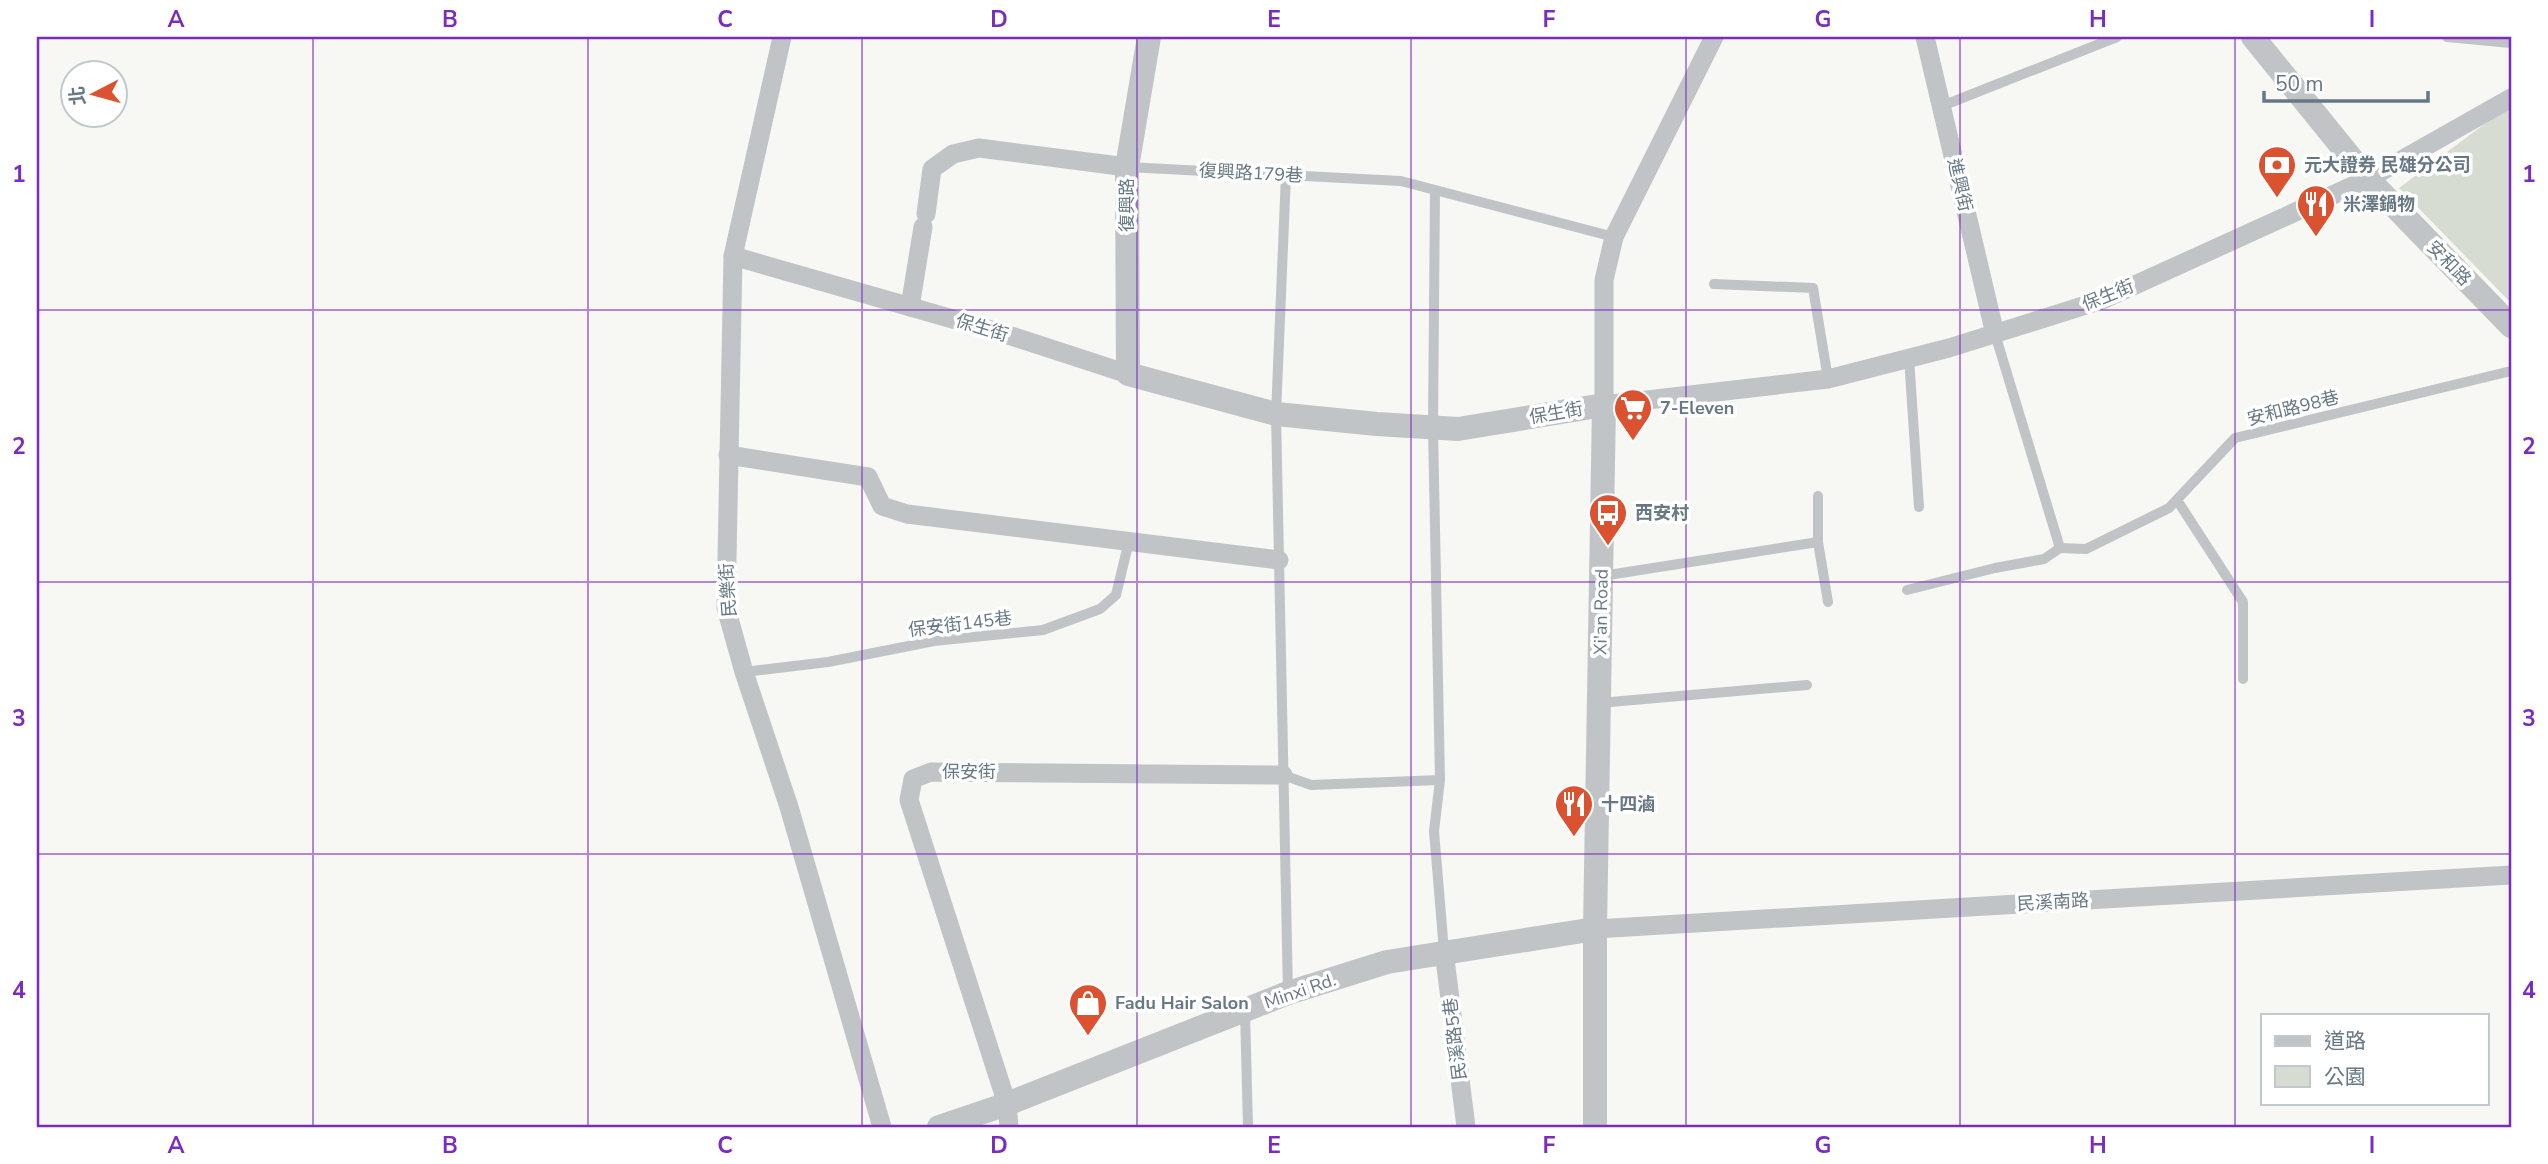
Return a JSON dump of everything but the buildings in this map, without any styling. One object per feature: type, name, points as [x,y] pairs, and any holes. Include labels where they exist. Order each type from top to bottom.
[{"type":"street","name":"民樂街","points":[[782,37],[733,256],[726,608],[744,672],[789,807],[882,1127]]},
{"type":"street","name":"復興路","points":[[1128,374],[1127,167],[1149,37]]},
{"type":"street","name":"Xi'an Road","points":[[1595,1127],[1595,929],[1604,280],[1614,237],[1714,37]]},
{"type":"street","name":"進興街","points":[[1925,37],[1995,334]]},
{"type":"street","name":"安和路","points":[[2253,37],[2368,179],[2511,326]]},
{"type":"street","name":"保生街","points":[[733,256],[1005,334],[1128,374],[1276,414],[1458,429],[1604,405],[1828,379],[1995,334],[2102,300],[2368,179],[2511,98]]},
{"type":"street","name":"復興路179巷","points":[[910,307],[932,169],[953,155],[979,148],[1127,167]]},
{"type":"street","points":[[728,455],[868,477],[882,506],[907,514],[1279,560]]},
{"type":"street","name":"保安街","points":[[1008,1115],[909,800],[913,779],[931,772],[1283,775]]},
{"type":"street","name":"民溪南路","points":[[1595,929],[2511,875]]},
{"type":"street","name":"Minxi Rd.","points":[[939,1127],[1008,1115],[1245,1010],[1288,993],[1387,962],[1595,929]]},
{"type":"street","name":"民溪路5巷","points":[[1444,951],[1466,1127]]},
{"type":"lane","points":[[1942,106],[2117,37]]},
{"type":"lane","points":[[2447,37],[2511,43]]},
{"type":"lane","name":"復興路179巷","points":[[1127,167],[1401,181],[1614,237]]},
{"type":"lane","points":[[1286,175],[1276,414],[1288,993]]},
{"type":"lane","points":[[1435,190],[1433,428],[1440,780],[1434,831],[1444,951]]},
{"type":"lane","points":[[1714,284],[1813,288],[1828,379]]},
{"type":"lane","points":[[1995,334],[2060,548]]},
{"type":"lane","points":[[1909,358],[1919,507]]},
{"type":"lane","name":"安和路98巷","points":[[1907,590],[2044,559],[2060,548],[2086,549],[2169,508],[2235,438],[2511,371]]},
{"type":"lane","points":[[1818,496],[1818,542],[1828,603]]},
{"type":"lane","points":[[2178,500],[2243,602],[2243,679]]},
{"type":"lane","name":"保安街145巷","points":[[744,672],[828,662],[934,641],[1043,630],[1100,609],[1116,595],[1129,541]]},
{"type":"lane","points":[[1601,576],[1818,542]]},
{"type":"lane","points":[[1599,703],[1807,685]]},
{"type":"lane","points":[[1283,775],[1311,785],[1440,780]]},
{"type":"lane","points":[[1245,1010],[1248,1127]]},
{"type":"green space","points":[[2511,104],[2511,303],[2399,188]]},
{"type":"place","name":"元大證券 民雄分公司","points":[[2277,199]]},
{"type":"place","name":"米澤鍋物","points":[[2316,238]]},
{"type":"place","name":"7-Eleven","points":[[1633,442]]},
{"type":"place","name":"西安村","points":[[1608,547]]},
{"type":"place","name":"十四滷","points":[[1574,838]]},
{"type":"place","name":"Fadu Hair Salon","points":[[1088,1037]]}]
